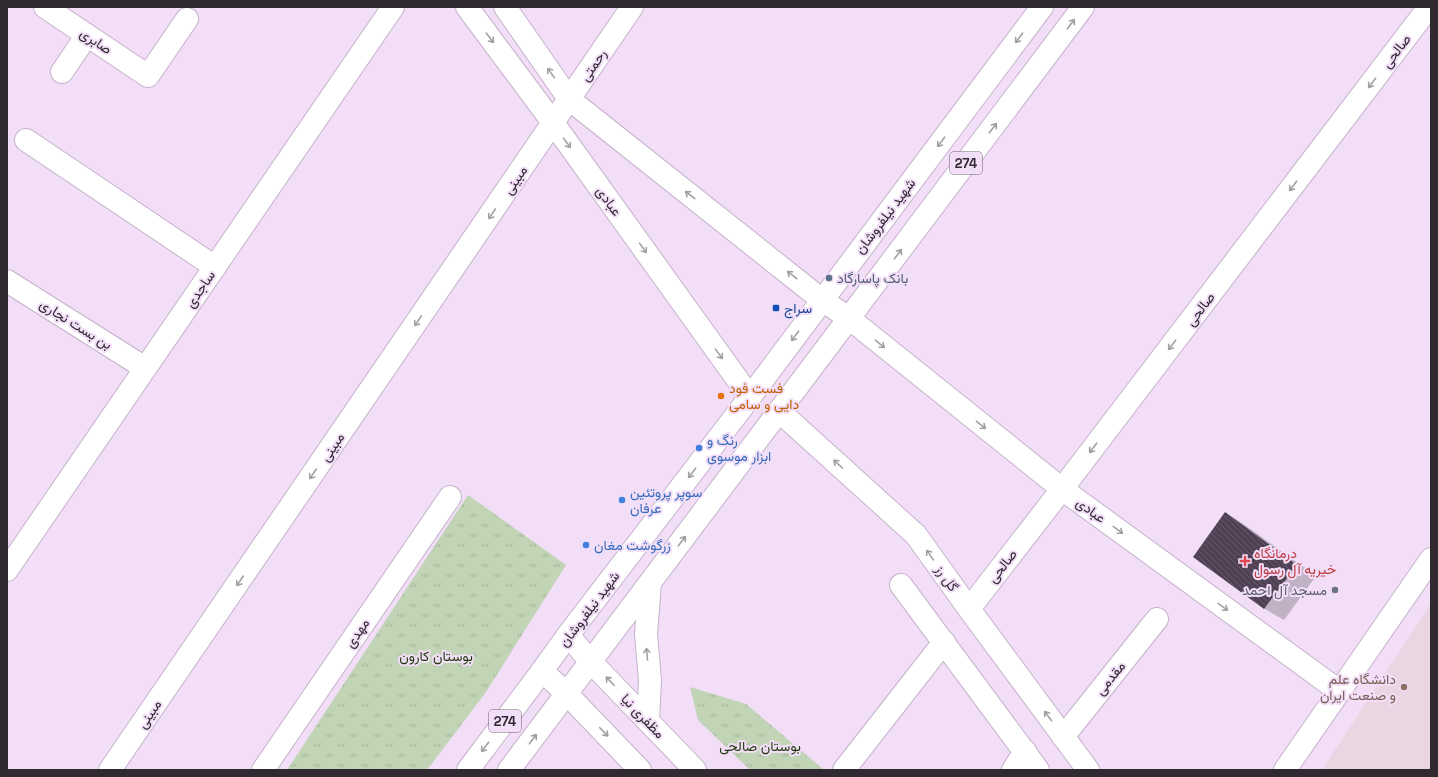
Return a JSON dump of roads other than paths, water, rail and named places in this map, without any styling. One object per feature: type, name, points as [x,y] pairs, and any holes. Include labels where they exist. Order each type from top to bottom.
[{"type":"street","name":"صابری","points":[[45,7],[148,76],[186,19]]},
{"type":"street","name":"ساجدی","points":[[7,570],[393,7]]},
{"type":"street","name":"عبادی","points":[[467,7],[554,124],[750,397]]},
{"type":"street","points":[[505,7],[569,99],[822,300]]},
{"type":"street","name":"رحمتی","points":[[554,124],[569,99],[632,7]]},
{"type":"street","name":"شهید نیلفروشان","points":[[468,770],[568,635],[750,397],[1042,7]]},
{"type":"street","name":"274","points":[[514,765],[1083,7]]},
{"type":"street","name":"صالحی","points":[[969,610],[1430,7]]},
{"type":"street","points":[[62,72],[87,35]]},
{"type":"street","name":"مبینی","points":[[110,770],[554,124]]},
{"type":"street","points":[[26,140],[215,266]]},
{"type":"street","name":"بن بست نجاری","points":[[7,280],[145,368]]},
{"type":"street","name":"عبادی","points":[[822,300],[850,319],[1062,489],[1339,691]]},
{"type":"street","name":"گل رز","points":[[779,411],[916,535],[969,610],[1088,770]]},
{"type":"street","name":"مهدی","points":[[264,770],[450,496]]},
{"type":"street","points":[[1285,770],[1431,559]]},
{"type":"street","points":[[648,721],[650,680],[646,634],[650,583]]},
{"type":"street","points":[[901,586],[1038,770]]},
{"type":"street","name":"مقدمی","points":[[1063,736],[1157,619]]},
{"type":"street","name":"مظفری نیا","points":[[568,635],[591,662],[695,770]]},
{"type":"street","points":[[844,770],[944,642]]},
{"type":"street","points":[[542,671],[567,694],[640,770]]},
{"type":"street","points":[[1013,770],[1025,751]]},
{"type":"place","name":"بانک پاسارگاد","points":[[829,278]]},
{"type":"place","name":"سراج","points":[[776,308]]},
{"type":"place","name":"فست فود دایی و سامی","points":[[721,396]]},
{"type":"place","name":"رنگ و ابزار موسوی","points":[[699,448]]},
{"type":"place","name":"سوپر پروتئین عرفان","points":[[622,500]]},
{"type":"place","name":"زرگوشت مغان","points":[[586,545]]},
{"type":"place","name":"درمانگاه خیریه آل رسول","points":[[1245,561]]},
{"type":"place","name":"مسجد آل احمد","points":[[1335,590]]},
{"type":"place","name":"دانشگاه علم و صنعت ایران","points":[[1404,687]]},
{"type":"park label","name":"بوستان کارون","points":[[436,656]]},
{"type":"park label","name":"بوستان صالحی","points":[[760,746]]}]
